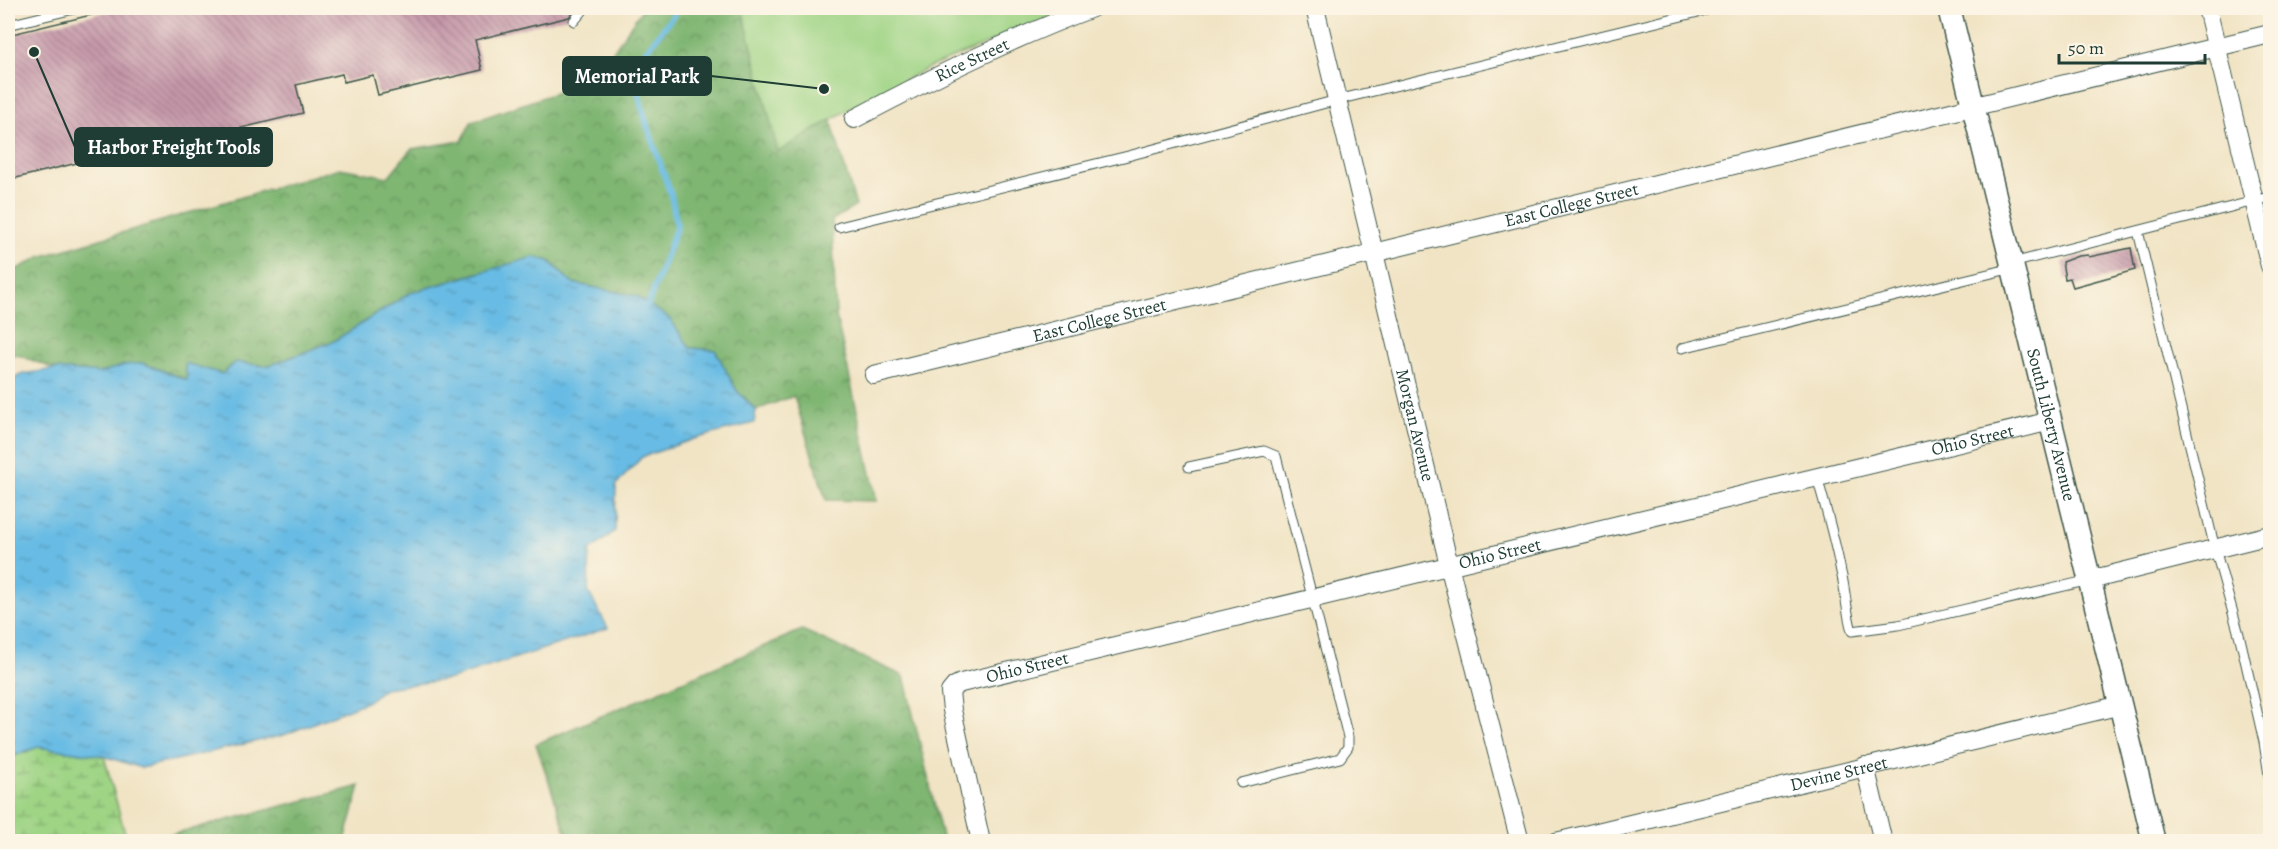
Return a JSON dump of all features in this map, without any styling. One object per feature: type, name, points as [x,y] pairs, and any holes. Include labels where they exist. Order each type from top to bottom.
[{"type":"street","name":"Rice Street","points":[[854,119],[952,67],[1092,8]]},
{"type":"street","name":"Morgan Avenue","points":[[1315,8],[1449,565],[1520,842]]},
{"type":"street","name":"South Liberty Avenue","points":[[1949,8],[2154,842]]},
{"type":"street","points":[[2207,8],[2262,199],[2271,266]]},
{"type":"street","name":"East College Street","points":[[874,375],[2271,34]]},
{"type":"street","name":"Ohio Street","points":[[981,842],[952,710],[950,692],[961,683],[2051,421]]},
{"type":"street","points":[[2090,580],[2271,535]]},
{"type":"street","name":"Devine Street","points":[[1557,842],[2121,705]]},
{"type":"street","points":[[1865,766],[1883,842]]},
{"type":"lane","points":[[8,25],[78,8]]},
{"type":"lane","points":[[574,21],[585,8]]},
{"type":"lane","points":[[839,227],[1128,156],[1338,100],[1715,8]]},
{"type":"lane","points":[[1682,348],[2262,199]]},
{"type":"lane","points":[[2138,231],[2215,549],[2240,638],[2271,782]]},
{"type":"lane","points":[[1189,467],[1264,451],[1276,456],[1348,737],[1348,747],[1340,758],[1240,783]]},
{"type":"lane","points":[[1817,477],[1831,525],[1852,631],[1898,625],[2090,580]]},
{"type":"green space","points":[[643,8],[786,8],[823,93],[856,206],[832,220],[836,316],[877,501],[826,500],[794,396],[756,410],[737,391],[715,350],[690,348],[670,319],[636,296],[572,283],[550,261],[477,273],[410,293],[334,341],[271,365],[235,362],[222,374],[185,363],[188,380],[142,363],[125,365],[100,373],[55,369],[18,355],[8,355],[8,274],[40,257],[340,168],[388,177],[411,149],[462,141],[471,122],[602,77],[609,57]]},
{"type":"green space","points":[[742,8],[1074,8],[930,67],[844,112],[778,152]]},
{"type":"green space","points":[[802,630],[904,676],[943,841],[569,841],[536,744]]},
{"type":"green space","points":[[38,747],[104,756],[127,841],[8,842],[8,758]]},
{"type":"green space","points":[[360,786],[345,841],[146,841]]},
{"type":"water","points":[[534,257],[549,261],[572,283],[636,296],[670,319],[690,348],[715,350],[737,391],[756,410],[754,423],[694,439],[642,457],[616,485],[615,531],[590,551],[588,591],[608,628],[451,679],[385,688],[366,702],[284,735],[141,768],[104,756],[38,747],[8,758],[8,382],[23,374],[55,369],[100,373],[125,365],[142,363],[187,380],[185,363],[222,374],[235,362],[271,365],[334,341],[410,293]]},
{"type":"building","points":[[120,8],[577,8],[569,17],[475,40],[482,70],[378,95],[373,75],[344,82],[342,74],[296,85],[303,113],[143,152],[142,147],[8,180],[8,35]]},
{"type":"building","points":[[2131,248],[2135,270],[2073,287],[2070,278],[2065,279],[2062,262],[2078,256],[2088,255],[2089,257]]},
{"type":"waterway","points":[[642,308],[648,305],[677,226],[671,195],[646,122],[632,69],[679,8]]},
{"type":"place","name":"Harbor Freight Tools","points":[[34,52]]},
{"type":"place","name":"Memorial Park","points":[[824,89]]}]
